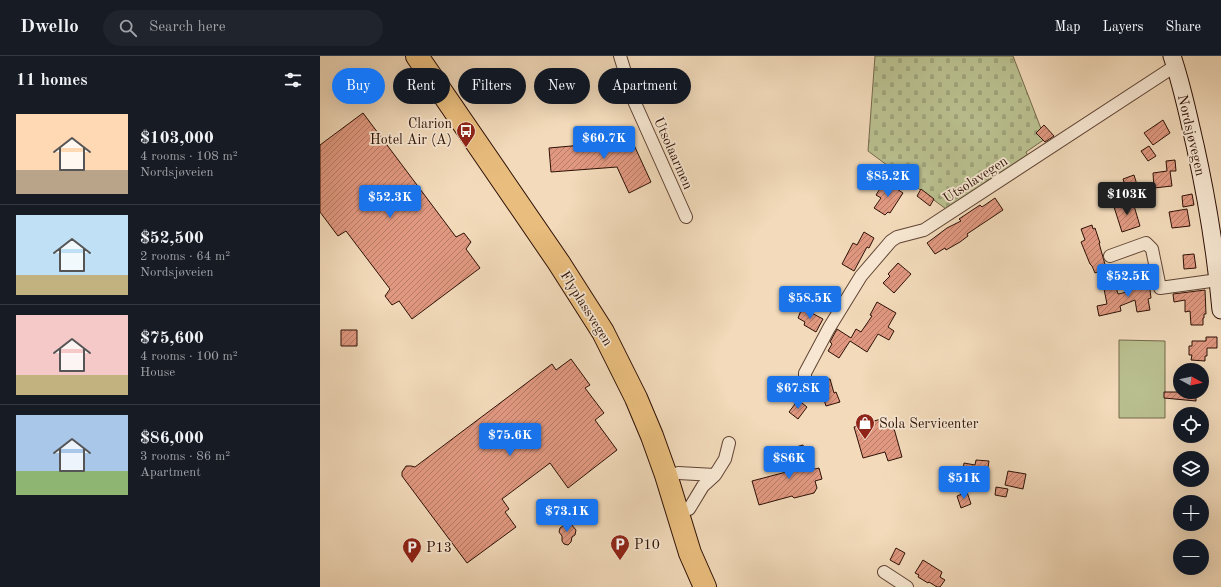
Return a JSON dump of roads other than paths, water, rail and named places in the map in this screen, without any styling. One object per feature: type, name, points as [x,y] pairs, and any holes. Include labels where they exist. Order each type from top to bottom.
[{"type":"highway","name":"Flyplassvegen","points":[[417,56],[559,263],[603,332],[636,398],[652,436],[666,474],[690,553],[705,587]]},
{"type":"highway","name":"Flyplassvegen","points":[[435,56],[592,288],[615,327],[632,359],[664,432],[703,550],[719,587]]},
{"type":"street","name":"Utsolaarmen","points":[[620,56],[634,101],[686,217]]},
{"type":"street","name":"Nordsjøvegen","points":[[1174,61],[1188,111],[1203,182],[1211,228],[1221,310]]},
{"type":"street","name":"Utsolavegen","points":[[805,387],[804,373],[829,328],[861,276],[891,241],[897,237],[924,230],[1174,61]]},
{"type":"street","points":[[1110,256],[1146,243],[1152,249],[1160,288],[1218,280]]},
{"type":"street","points":[[689,509],[703,486],[715,475],[725,459],[729,443]]},
{"type":"street","points":[[678,473],[715,475]]},
{"type":"street","points":[[884,572],[907,587]]},
{"type":"place","name":"Clarion Hotel Air (A)","points":[[466,148]]},
{"type":"place","name":"Sola Servicenter","points":[[865,440]]},
{"type":"place","name":"P10","points":[[620,561]]},
{"type":"place","name":"P13","points":[[412,564]]}]
